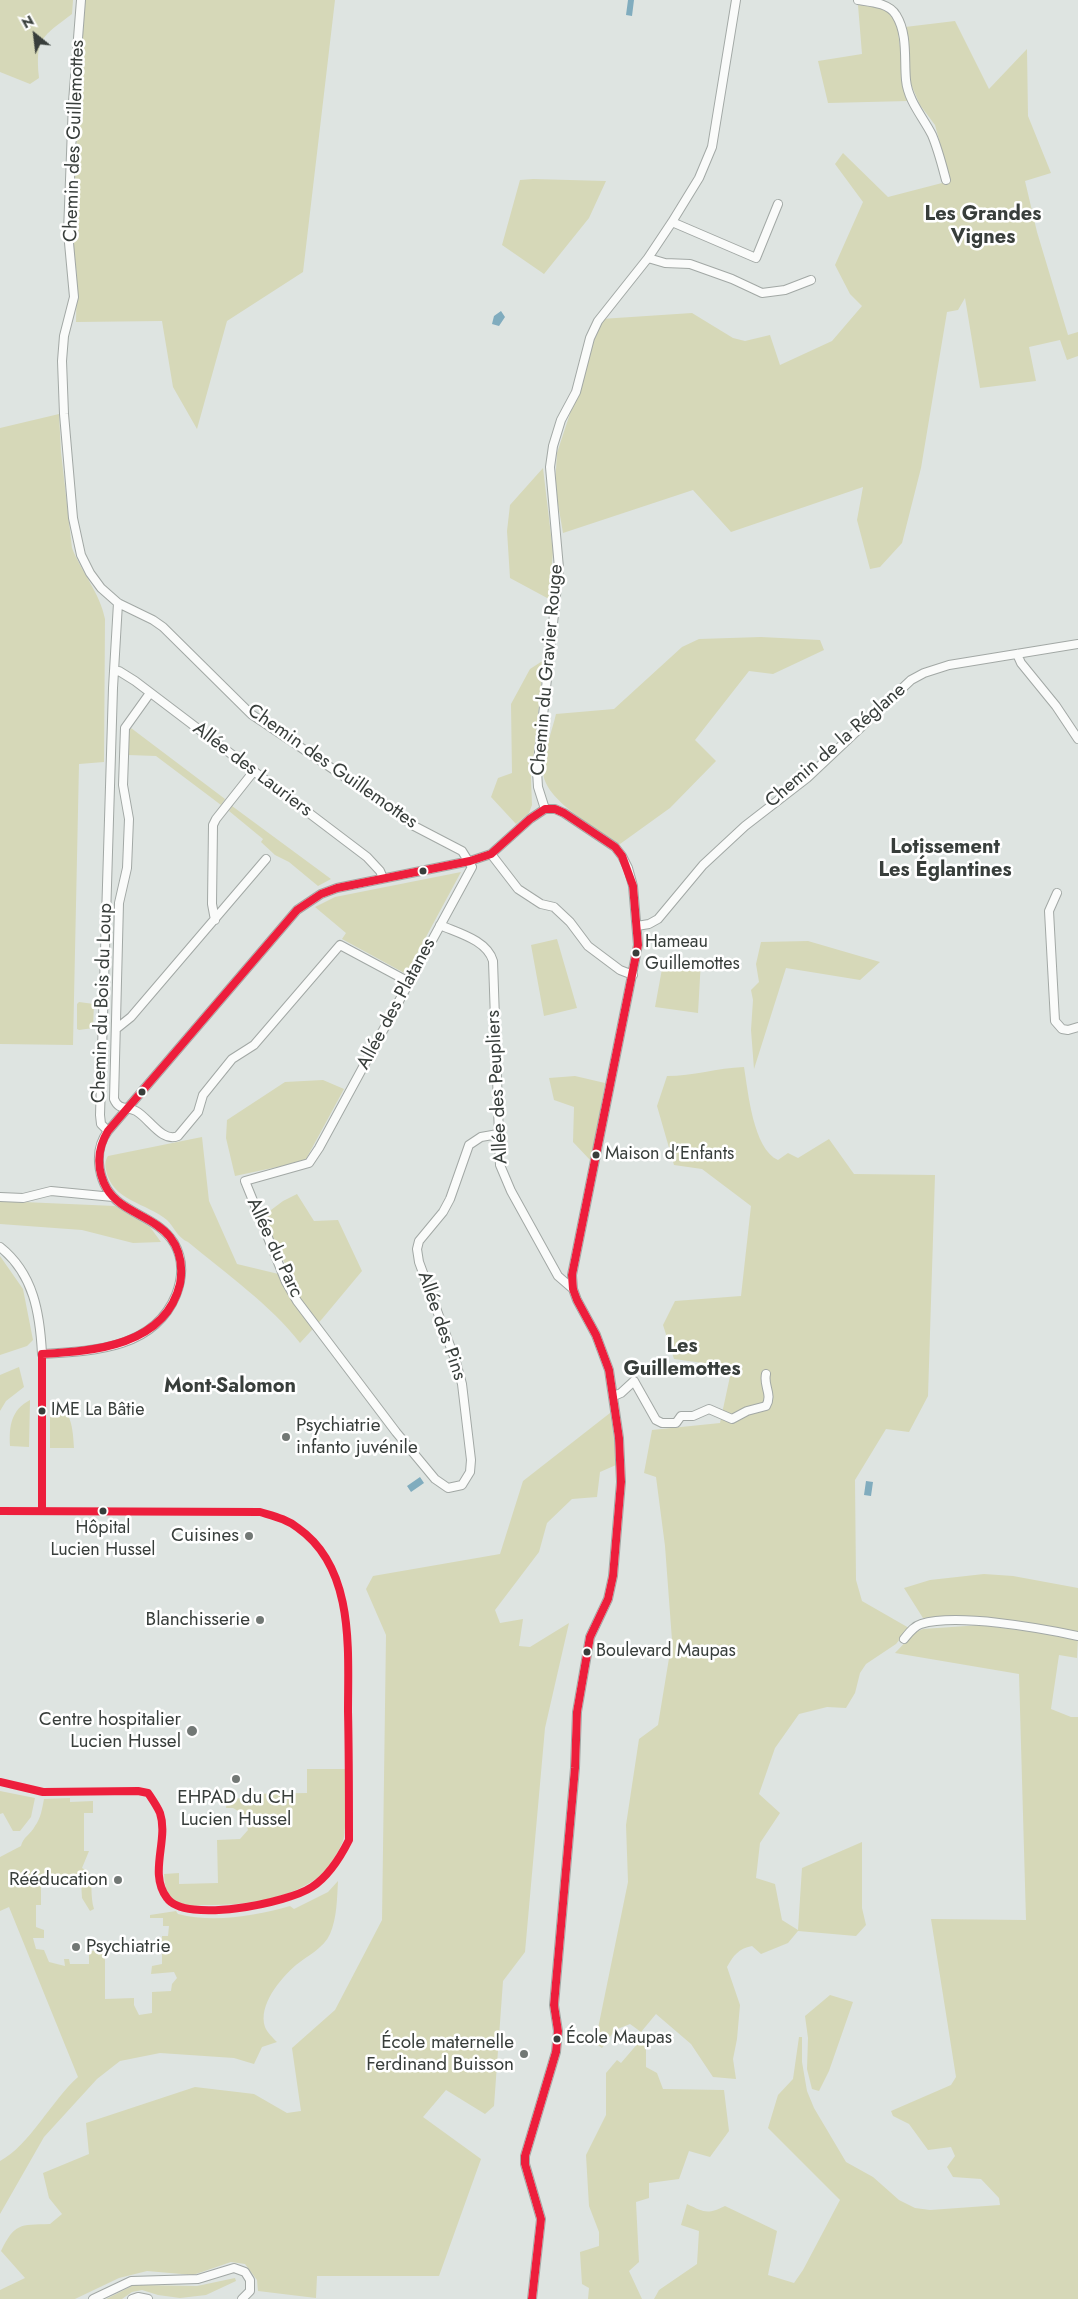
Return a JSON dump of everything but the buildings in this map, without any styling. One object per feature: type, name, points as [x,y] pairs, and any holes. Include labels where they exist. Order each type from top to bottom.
[{"type":"street","name":"Chemin des Guillemottes","points":[[81,0],[73,102],[68,232],[74,296],[62,350],[64,414],[73,518],[81,555],[101,588],[118,603],[158,623],[251,714],[382,802],[414,826],[462,851],[470,860]]},
{"type":"street","name":"Chemin du Gravier Rouge","points":[[545,809],[538,787],[537,771],[559,568],[550,455],[561,420],[576,392],[582,375],[594,329],[608,308],[648,258],[700,178],[712,147],[736,0]]},
{"type":"street","points":[[858,0],[888,6],[900,22],[906,61],[906,81],[910,95],[933,137],[946,180]]},
{"type":"street","points":[[672,222],[756,258],[778,204]]},
{"type":"street","points":[[648,258],[665,263],[690,264],[732,279],[762,293],[785,290],[811,280]]},
{"type":"street","name":"Chemin du Bois du Loup","points":[[0,1247],[15,1261],[30,1286],[35,1300],[42,1354],[89,1350],[132,1341],[150,1330],[161,1320],[174,1300],[182,1270],[175,1245],[158,1224],[131,1210],[113,1197],[102,1176],[98,1158],[100,1144],[108,1131],[102,1124],[100,1115],[114,672],[118,603]]},
{"type":"street","name":"Chemin de la Réglane","points":[[637,926],[649,924],[658,919],[703,865],[745,826],[807,778],[911,680],[938,668],[1078,644]]},
{"type":"street","points":[[1017,654],[1021,663],[1056,706],[1078,739]]},
{"type":"street","name":"Allée des Lauriers","points":[[114,672],[120,671],[367,857],[380,871],[382,878]]},
{"type":"street","points":[[150,693],[125,728],[123,785],[129,820],[127,868],[119,903],[114,1099],[119,1107],[136,1111],[166,1136],[178,1136],[198,1112],[203,1095],[232,1059],[254,1045],[340,945],[409,982]]},
{"type":"street","points":[[215,920],[212,904],[213,825],[254,771]]},
{"type":"street","points":[[108,1131],[297,910],[321,894],[337,888],[491,854],[530,818],[545,809],[555,809],[564,813],[615,848],[622,856],[628,868],[633,886],[638,945],[574,1264],[573,1290],[604,1355],[614,1396],[622,1482],[613,1576],[608,1599],[590,1637],[577,1712],[575,1768],[555,1998],[558,2031],[556,2052],[525,2156],[541,2219],[532,2299]]},
{"type":"street","points":[[491,854],[518,889],[541,904],[554,907],[570,922],[588,946],[620,970],[633,975]]},
{"type":"street","points":[[116,1029],[131,1017],[266,859]]},
{"type":"street","name":"Allée des Platanes","points":[[319,1148],[472,866],[470,860]]},
{"type":"street","points":[[1057,893],[1049,911],[1055,1021],[1062,1029],[1068,1030],[1078,1027]]},
{"type":"street","name":"Allée des Peupliers","points":[[440,925],[482,944],[491,953],[493,961],[499,1157],[506,1181],[558,1276],[573,1290]]},
{"type":"street","name":"Allée des Pins","points":[[322,1333],[396,1432],[435,1479],[448,1488],[462,1485],[470,1472],[471,1460],[462,1384],[456,1362],[419,1262],[417,1249],[419,1242],[443,1212],[450,1199],[469,1146],[481,1137],[498,1134]]},
{"type":"street","name":"Allée du Parc","points":[[319,1148],[309,1163],[245,1181],[286,1282],[297,1301],[322,1333]]},
{"type":"street","points":[[0,1197],[23,1198],[51,1191],[113,1197]]},
{"type":"street","points":[[614,1396],[621,1393],[634,1381],[656,1420],[676,1422],[681,1416],[693,1416],[709,1409],[732,1419],[747,1411],[766,1406],[770,1396],[765,1382],[766,1374]]},
{"type":"street","points":[[904,1639],[915,1627],[921,1624],[960,1621],[1044,1629],[1078,1636]]},
{"type":"street","points":[[93,2299],[131,2281],[198,2279],[234,2268],[245,2272],[250,2280],[250,2291],[242,2299]]},
{"type":"street","points":[[132,2299],[138,2297],[148,2299]]},
{"type":"green space","points":[[0,0],[73,0],[72,14],[47,34],[43,40],[38,54],[39,78],[30,84],[0,72]]},
{"type":"green space","points":[[85,0],[335,0],[303,272],[227,321],[197,429],[173,387],[162,321],[76,322],[77,275],[71,230]]},
{"type":"green space","points":[[858,5],[884,8],[896,19],[908,101],[828,103],[818,61],[862,54]]},
{"type":"green space","points":[[955,21],[989,89],[1027,49],[1028,116],[1051,173],[1025,181],[1037,232],[1068,335],[1078,332],[1078,356],[1067,360],[1060,340],[1029,347],[1036,381],[980,388],[965,298],[958,310],[947,312],[921,468],[902,543],[880,567],[870,569],[857,520],[863,487],[731,532],[693,490],[563,533],[555,486],[557,453],[601,319],[692,313],[733,338],[745,341],[770,335],[780,365],[832,341],[862,306],[850,294],[835,265],[863,202],[835,164],[843,153],[888,197],[942,183],[949,176],[935,125],[920,105],[910,82],[905,27]]},
{"type":"green space","points":[[520,180],[606,181],[589,218],[544,274],[502,245]]},
{"type":"green space","points":[[59,414],[61,452],[72,548],[99,600],[105,619],[104,762],[79,764],[73,1045],[0,1044],[0,428]]},
{"type":"green space","points":[[543,468],[553,552],[549,599],[510,578],[507,531],[510,505]]},
{"type":"green space","points":[[761,637],[820,640],[824,650],[773,674],[749,671],[695,740],[716,761],[670,808],[620,844],[573,813],[552,793],[545,782],[543,765],[556,714],[614,709],[682,647],[699,639]]},
{"type":"green space","points":[[544,660],[531,778],[532,805],[529,813],[516,824],[491,797],[498,778],[512,773],[511,704],[530,669]]},
{"type":"green space","points":[[131,728],[225,799],[221,805],[156,756],[128,755],[129,730]]},
{"type":"green space","points":[[232,806],[331,879],[318,886],[289,862],[275,855],[261,842],[263,839],[229,811]]},
{"type":"green space","points":[[461,872],[406,974],[342,939],[346,933],[315,907],[335,897]]},
{"type":"green space","points":[[557,939],[577,1008],[544,1016],[531,945]]},
{"type":"green space","points":[[808,941],[880,962],[860,980],[786,968],[754,1069],[751,1030],[753,1000],[751,990],[759,982],[756,964],[761,942]]},
{"type":"green space","points":[[664,958],[701,960],[698,1013],[655,1007]]},
{"type":"green space","points":[[79,1002],[94,1004],[93,1028],[77,1029],[77,1004]]},
{"type":"green space","points":[[744,1067],[757,1132],[770,1154],[778,1160],[788,1153],[798,1158],[829,1139],[854,1174],[935,1175],[928,1396],[909,1432],[886,1429],[855,1480],[856,1580],[862,1601],[909,1628],[896,1644],[866,1664],[860,1673],[855,1693],[846,1708],[827,1707],[799,1714],[775,1748],[759,1794],[780,1813],[760,1843],[756,1878],[775,1884],[782,1920],[798,1930],[802,1868],[862,1842],[862,1908],[866,1925],[856,1936],[798,1931],[788,1943],[761,1954],[752,1946],[743,1949],[734,1956],[727,1967],[740,2005],[733,2059],[736,2079],[713,2077],[691,2044],[656,2014],[641,2032],[630,2024],[615,2030],[602,2048],[595,2043],[628,1882],[626,1825],[639,1739],[658,1725],[672,1640],[665,1546],[656,1477],[644,1473],[652,1430],[720,1423],[732,1367],[674,1359],[663,1325],[675,1301],[741,1296],[751,1206],[702,1169],[674,1165],[657,1106],[667,1076]]},
{"type":"green space","points":[[575,1076],[605,1083],[591,1161],[573,1142],[574,1107],[554,1100],[549,1078]]},
{"type":"green space","points":[[323,1080],[344,1089],[305,1161],[235,1176],[226,1138],[227,1120],[285,1082]]},
{"type":"green space","points":[[202,1137],[209,1201],[237,1264],[291,1277],[263,1216],[283,1201],[297,1194],[314,1221],[338,1220],[362,1271],[300,1343],[262,1303],[232,1277],[181,1238],[167,1220],[123,1195],[110,1180],[105,1166],[108,1156]]},
{"type":"green space","points":[[0,1201],[115,1206],[150,1227],[161,1242],[133,1243],[82,1230],[0,1224]]},
{"type":"green space","points":[[0,1256],[23,1289],[33,1340],[27,1346],[0,1355]]},
{"type":"green space","points":[[19,1367],[24,1387],[6,1401],[0,1411],[0,1375]]},
{"type":"green space","points":[[30,1400],[29,1447],[10,1446],[12,1419],[19,1409]]},
{"type":"green space","points":[[50,1401],[63,1408],[67,1413],[72,1427],[74,1448],[50,1448]]},
{"type":"green space","points":[[610,1413],[616,1465],[600,1472],[597,1497],[572,1499],[547,1523],[539,1552],[495,1610],[500,1623],[523,1619],[519,1646],[530,1647],[569,1623],[545,1728],[525,1952],[503,1981],[494,2106],[485,2114],[446,2090],[423,2117],[481,2159],[439,2276],[317,2276],[316,2298],[258,2291],[257,2280],[245,2264],[231,2262],[193,2275],[147,2271],[119,2278],[75,2299],[0,2299],[0,2290],[25,2278],[1,2251],[14,2230],[31,2225],[50,2224],[62,2214],[49,2198],[43,2173],[89,2154],[86,2123],[195,2087],[254,2094],[287,2113],[301,2111],[292,2048],[335,2010],[382,1920],[386,1635],[366,1589],[373,1576],[500,1554],[523,1481]]},
{"type":"green space","points":[[984,1574],[1013,1576],[1078,1588],[1078,1633],[981,1618],[923,1618],[904,1588],[930,1580]]},
{"type":"green space","points":[[981,1625],[1078,1638],[1077,1658],[1059,1655],[1051,1709],[1071,1717],[1078,1717],[1078,2299],[654,2299],[659,2290],[697,2264],[699,2231],[681,2225],[687,2204],[706,2211],[714,2211],[725,2206],[777,2231],[768,2275],[794,2283],[803,2270],[840,2200],[768,2128],[778,2095],[793,2079],[799,2037],[802,2037],[802,2062],[807,2091],[814,2108],[846,2162],[873,2177],[899,2200],[915,2208],[930,2210],[1000,2205],[999,2198],[981,2179],[953,2177],[947,2167],[955,2156],[951,2147],[928,2150],[909,2124],[893,2116],[891,2111],[951,2085],[956,2077],[931,1919],[1026,1920],[1019,1674],[895,1653],[914,1633],[923,1629]]},
{"type":"green space","points":[[307,1769],[345,1769],[343,1841],[329,1866],[321,1875],[292,1892],[265,1900],[250,1902],[191,1906],[182,1905],[169,1895],[166,1889],[164,1874],[179,1873],[179,1884],[218,1883],[217,1840],[240,1839],[248,1830],[243,1814],[233,1808],[226,1808],[227,1799],[243,1798],[243,1794],[307,1793]]},
{"type":"green space","points":[[0,1791],[35,1798],[31,1817],[20,1831],[13,1831],[3,1813],[0,1814]]},
{"type":"green space","points":[[70,1798],[70,1802],[93,1801],[93,1813],[84,1813],[84,1851],[89,1851],[82,1868],[89,1872],[94,1909],[90,1911],[82,1898],[81,1882],[41,1882],[41,1905],[36,1905],[36,1927],[44,1930],[44,1938],[33,1938],[36,1949],[44,1950],[49,1962],[65,1966],[64,1959],[69,1959],[70,1964],[89,1964],[89,1951],[105,1950],[105,1999],[134,1998],[134,2005],[139,2015],[152,2013],[152,1992],[171,1991],[172,1984],[177,1978],[174,1972],[151,1974],[152,1966],[162,1964],[162,1936],[168,1936],[169,1926],[163,1926],[163,1918],[150,1918],[150,1915],[176,1911],[178,1914],[191,1917],[220,1918],[263,1913],[290,1906],[294,1909],[328,1892],[338,1881],[335,1915],[330,1934],[324,1943],[296,1965],[272,1993],[265,2010],[264,2019],[266,2029],[277,2042],[262,2047],[254,2064],[234,2058],[160,2053],[120,2061],[97,2079],[44,2137],[0,2214],[0,2161],[21,2145],[78,2077],[9,1907],[0,1911],[0,1857],[21,1846],[23,1840],[39,1820],[44,1799]]},
{"type":"green space","points":[[830,1995],[853,2002],[829,2071],[819,2091],[812,2089],[807,2069],[808,2038],[805,2016]]},
{"type":"green space","points":[[639,2042],[646,2045],[646,2067],[657,2073],[663,2089],[724,2090],[729,2131],[710,2157],[689,2151],[679,2179],[649,2183],[649,2198],[636,2202],[639,2262],[629,2271],[642,2299],[588,2299],[589,2288],[582,2284],[580,2252],[599,2246],[599,2232],[589,2206],[586,2155],[606,2115],[606,2073],[617,2060],[621,2063]]},
{"type":"green space","points":[[235,2278],[236,2281],[206,2295],[180,2298],[158,2295],[142,2290],[132,2292],[122,2299],[106,2299],[134,2285],[197,2286]]},
{"type":"water","points":[[628,0],[634,0],[632,16],[626,15]]},
{"type":"water","points":[[501,311],[505,317],[499,326],[492,324],[494,316]]},
{"type":"water","points":[[420,1477],[424,1483],[411,1492],[407,1486]]},
{"type":"water","points":[[866,1481],[873,1482],[871,1496],[864,1495]]},
{"type":"transit line","points":[[42,1354],[83,1351],[125,1341],[143,1333],[159,1321],[172,1305],[181,1278],[181,1265],[176,1247],[163,1230],[120,1203],[107,1189],[103,1182],[99,1160],[104,1138],[297,910],[321,894],[337,888],[470,861],[491,854],[530,819],[545,809],[555,809],[564,813],[615,847],[622,856],[633,886],[638,945],[572,1275],[573,1289],[577,1300],[596,1335],[609,1370],[619,1438],[621,1482],[613,1576],[608,1599],[590,1637],[577,1712],[575,1768],[554,2005],[558,2031],[556,2052],[525,2156],[525,2164],[541,2219],[532,2299]]},
{"type":"transit line","points":[[42,1354],[42,1510]]},
{"type":"transit line","points":[[0,1511],[260,1512],[289,1522],[317,1545],[330,1565],[339,1587],[347,1637],[349,1840],[338,1860],[324,1878],[300,1893],[282,1899],[237,1908],[194,1910],[177,1906],[167,1898],[162,1888],[159,1878],[162,1823],[159,1810],[148,1793],[138,1791],[43,1792],[0,1782]]},
{"type":"place","name":"Hameau Guillemottes","points":[[636,953]]},
{"type":"place","name":"Maison d’Enfants","points":[[596,1155]]},
{"type":"place","name":"IME La Bâtie","points":[[42,1411]]},
{"type":"place","name":"Psychiatrie infanto juvénile","points":[[286,1437]]},
{"type":"place","name":"Hôpital Lucien Hussel","points":[[103,1511]]},
{"type":"place","name":"Cuisines","points":[[249,1536]]},
{"type":"place","name":"Blanchisserie","points":[[260,1620]]},
{"type":"place","name":"Boulevard Maupas","points":[[587,1652]]},
{"type":"place","name":"Centre hospitalier Lucien Hussel","points":[[192,1731]]},
{"type":"place","name":"EHPAD du CH Lucien Hussel","points":[[236,1779]]},
{"type":"place","name":"Rééducation","points":[[118,1880]]},
{"type":"place","name":"Psychiatrie","points":[[76,1947]]},
{"type":"place","name":"École Maupas","points":[[557,2039]]},
{"type":"place","name":"École maternelle Ferdinand Buisson","points":[[524,2054]]},
{"type":"district","name":"Les Grandes Vignes","points":[[983,226]]},
{"type":"district","name":"Lotissement Les Églantines","points":[[945,860]]},
{"type":"district","name":"Les Guillemottes","points":[[682,1358]]},
{"type":"district","name":"Mont-Salomon","points":[[230,1387]]}]
